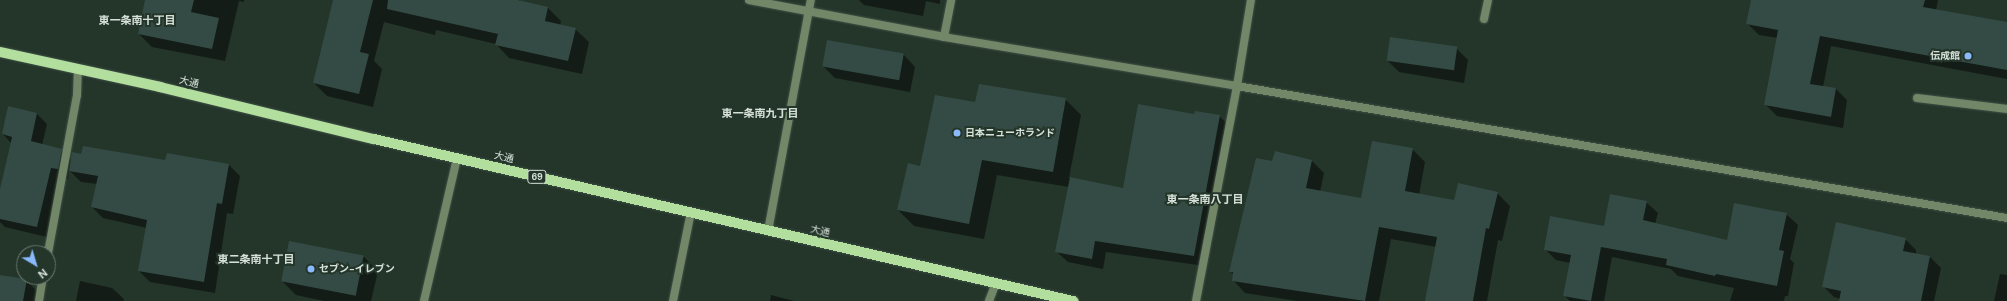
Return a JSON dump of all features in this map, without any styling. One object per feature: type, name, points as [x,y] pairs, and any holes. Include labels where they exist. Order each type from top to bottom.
[{"type":"main road","name":"大通","points":[[0,52],[1073,301]]},
{"type":"street","points":[[749,0],[944,37],[2007,218]]},
{"type":"street","points":[[768,231],[811,0]]},
{"type":"street","points":[[944,37],[951,0]]},
{"type":"street","points":[[1196,301],[1237,86],[1251,0]]},
{"type":"street","points":[[1484,19],[1488,0]]},
{"type":"street","points":[[49,245],[77,95],[78,69]]},
{"type":"street","points":[[1917,98],[2007,109]]},
{"type":"street","points":[[424,301],[457,158]]},
{"type":"street","points":[[673,301],[691,212]]},
{"type":"street","points":[[989,301],[996,283]]},
{"type":"street","points":[[39,301],[42,285]]},
{"type":"building","points":[[145,0],[194,0],[191,12],[219,18],[212,49],[138,34]]},
{"type":"building","points":[[333,0],[373,0],[360,52],[369,54],[359,94],[313,83]]},
{"type":"building","points":[[388,0],[518,0],[548,7],[545,21],[576,28],[568,61],[495,45],[498,34],[387,9]]},
{"type":"building","name":"伝成館","points":[[1751,0],[1925,0],[1923,7],[2007,22],[2007,70],[1820,36],[1810,84],[1836,88],[1831,117],[1764,105],[1778,30],[1746,24]]},
{"type":"building","points":[[1390,37],[1457,46],[1454,70],[1387,61]]},
{"type":"building","points":[[827,40],[904,54],[899,80],[822,67]]},
{"type":"building","name":"日本ニューホランド","points":[[979,84],[1066,98],[1053,172],[982,160],[969,224],[897,210],[908,163],[920,166],[935,95],[975,102]]},
{"type":"building","points":[[1138,104],[1194,114],[1195,111],[1220,115],[1194,256],[1095,241],[1092,259],[1055,252],[1070,177],[1123,188]]},
{"type":"building","points":[[8,106],[37,113],[31,141],[62,149],[58,169],[51,168],[37,227],[0,219],[0,189],[12,137],[2,134]]},
{"type":"building","points":[[1372,141],[1413,148],[1405,191],[1454,200],[1458,183],[1498,192],[1489,229],[1486,228],[1473,301],[1425,301],[1437,237],[1379,227],[1365,301],[1232,281],[1233,272],[1229,272],[1256,158],[1272,161],[1275,151],[1312,160],[1306,188],[1361,198]]},
{"type":"building","points":[[83,146],[165,160],[167,153],[229,164],[222,204],[217,203],[204,282],[138,271],[147,220],[91,207],[98,176],[69,171],[72,152],[81,154]]},
{"type":"building","points":[[1610,194],[1647,201],[1643,220],[1727,240],[1734,203],[1787,213],[1779,250],[1784,251],[1777,286],[1716,274],[1715,276],[1666,265],[1667,259],[1601,247],[1591,301],[1563,296],[1571,255],[1544,250],[1550,216],[1604,226]]},
{"type":"building","points":[[1836,222],[1906,238],[1903,251],[1930,256],[1921,301],[1839,301],[1841,291],[1822,287]]},
{"type":"building","name":"セブン-イレブン","points":[[289,241],[364,256],[356,296],[281,281]]},
{"type":"building","points":[[0,275],[16,277],[16,285],[26,285],[23,301],[0,301]]},
{"type":"place","name":"伝成館","points":[[1968,56]]},
{"type":"place","name":"日本ニューホランド","points":[[957,133]]},
{"type":"place","name":"セブン-イレブン","points":[[311,269]]},
{"type":"district","name":"東一条南十丁目","points":[[137,20]]},
{"type":"district","name":"東一条南九丁目","points":[[760,113]]},
{"type":"district","name":"東一条南八丁目","points":[[1205,199]]},
{"type":"district","name":"東二条南十丁目","points":[[256,259]]}]
